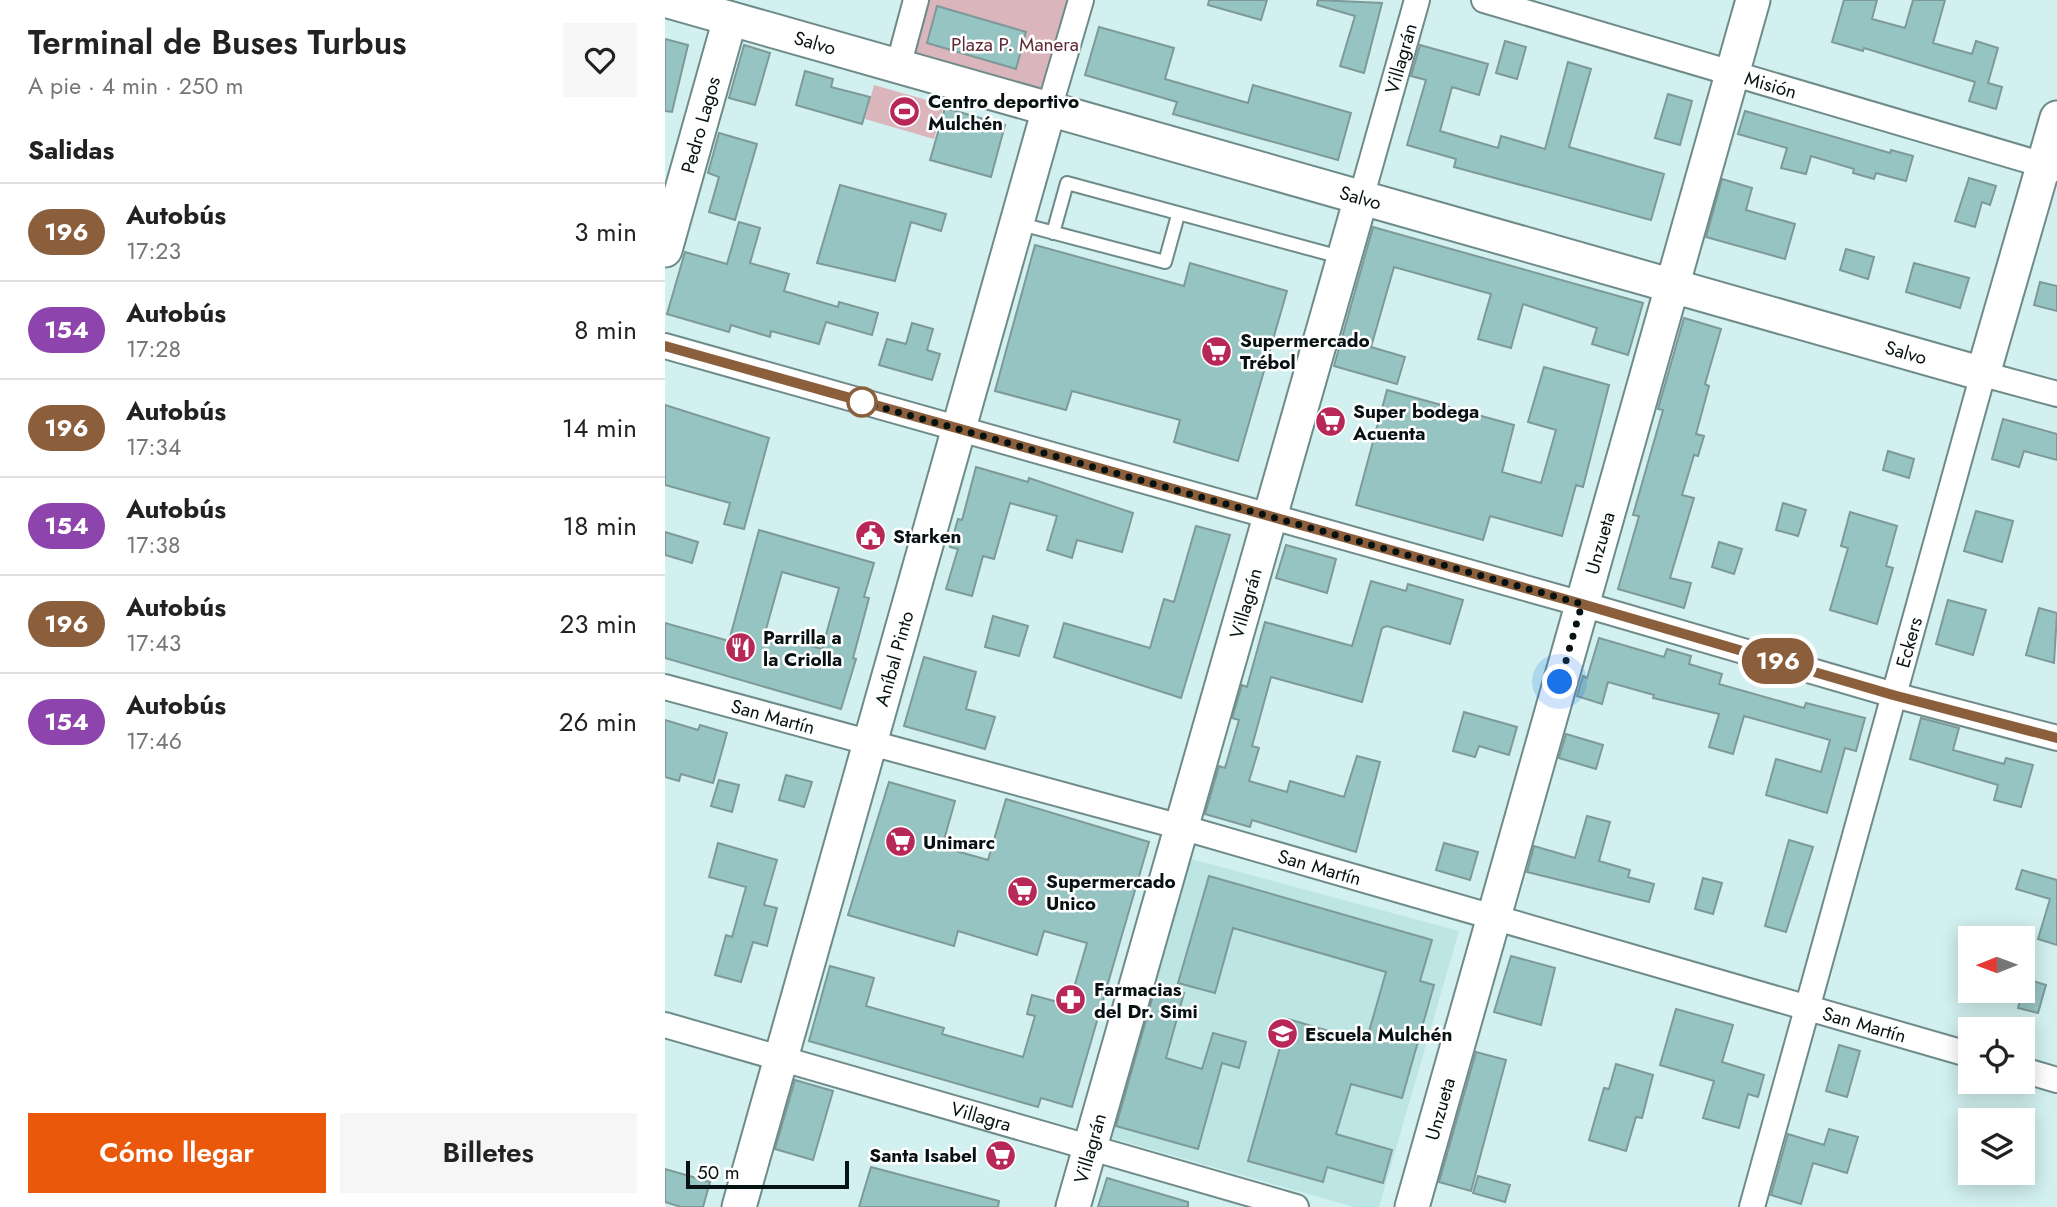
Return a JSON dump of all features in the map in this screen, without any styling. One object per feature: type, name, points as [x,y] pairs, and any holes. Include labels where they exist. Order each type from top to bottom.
[{"type":"main road","name":"Salvo","points":[[665,0],[733,10],[898,67],[1983,374]]},
{"type":"main road","name":"Unzueta","points":[[1412,1207],[1753,0]]},
{"type":"main road","name":"Pedro Lagos","points":[[665,250],[733,10]]},
{"type":"main road","name":"Aníbal Pinto","points":[[739,1207],[1049,110]]},
{"type":"main road","name":"Eckers","points":[[1983,374],[2050,167],[2057,118]]},
{"type":"main road","name":"Villagrán","points":[[1073,1207],[1361,198]]},
{"type":"street","points":[[898,67],[916,0]]},
{"type":"street","points":[[1049,110],[1080,0]]},
{"type":"street","name":"Villagrán","points":[[1361,198],[1417,0]]},
{"type":"street","name":"Misión","points":[[1484,0],[2050,167]]},
{"type":"street","points":[[665,346],[1582,604],[1893,695],[2057,738]]},
{"type":"street","name":"Salvo","points":[[1983,374],[2057,394]]},
{"type":"street","name":"Eckers","points":[[1752,1207],[1983,374]]},
{"type":"street","name":"San Martín","points":[[665,687],[1181,827],[1958,1051]]},
{"type":"street","name":"Villagra","points":[[665,1025],[1296,1207]]},
{"type":"street","points":[[2035,1074],[2057,1080]]},
{"type":"lane","points":[[1053,233],[1067,183],[1344,258]]},
{"type":"lane","points":[[1017,223],[1165,262],[1178,215]]},
{"type":"shaded area","name":"Escuela Mulchén","points":[[1184,857],[1459,931],[1379,1207],[1354,1207],[1104,1136]]},
{"type":"green space","name":"Plaza P. Manera","points":[[925,0],[1073,0],[1047,100],[909,59]]},
{"type":"green space","name":"Centro deportivo Mulchén","points":[[874,85],[944,105],[934,139],[865,119]]},
{"type":"building","points":[[1209,0],[1267,0],[1261,20],[1208,5]]},
{"type":"building","points":[[1318,0],[1382,3],[1364,73],[1340,66],[1355,16],[1317,5]]},
{"type":"building","points":[[1844,0],[1877,0],[1872,19],[1905,28],[1913,0],[1945,0],[1933,43],[1972,54],[1976,41],[1998,48],[1988,83],[2002,87],[1996,109],[1969,101],[1975,82],[1864,48],[1863,51],[1832,42]]},
{"type":"building","points":[[937,6],[1026,32],[1016,69],[927,43]]},
{"type":"building","points":[[1099,27],[1174,48],[1165,79],[1248,103],[1253,85],[1351,113],[1338,160],[1173,114],[1177,102],[1085,75]]},
{"type":"building","points":[[665,39],[688,45],[672,112],[665,111]]},
{"type":"building","points":[[1505,41],[1526,47],[1517,79],[1496,73]]},
{"type":"building","points":[[744,45],[770,53],[755,105],[729,98]]},
{"type":"building","points":[[1420,45],[1488,64],[1479,95],[1452,87],[1440,131],[1498,148],[1501,136],[1545,149],[1568,62],[1591,69],[1569,147],[1664,174],[1651,220],[1454,167],[1456,159],[1407,145],[1426,80],[1411,76]]},
{"type":"building","points":[[805,71],[833,79],[831,87],[870,97],[862,124],[796,105]]},
{"type":"building","points":[[1668,94],[1692,101],[1680,145],[1655,138]]},
{"type":"building","points":[[945,108],[1005,125],[991,177],[930,160]]},
{"type":"building","points":[[1745,111],[1890,153],[1891,150],[1913,156],[1906,181],[1876,173],[1874,179],[1853,173],[1854,169],[1811,156],[1806,174],[1781,168],[1787,148],[1738,134]]},
{"type":"building","points":[[719,133],[757,144],[735,220],[709,212],[719,177],[708,173]]},
{"type":"building","points":[[1969,178],[1996,186],[1990,205],[1982,202],[1975,227],[1955,221]]},
{"type":"building","points":[[1722,179],[1752,188],[1746,210],[1795,224],[1785,259],[1706,237]]},
{"type":"building","points":[[840,185],[946,214],[941,231],[911,222],[895,281],[817,263]]},
{"type":"building","points":[[739,222],[760,228],[750,263],[789,274],[784,291],[838,307],[839,302],[878,313],[872,335],[826,322],[819,344],[771,331],[770,337],[731,325],[729,332],[667,314],[685,252],[727,264]]},
{"type":"building","points":[[1373,227],[1643,303],[1628,355],[1592,344],[1597,328],[1523,304],[1511,348],[1478,339],[1491,294],[1394,267],[1371,347],[1405,357],[1397,384],[1334,366]]},
{"type":"building","points":[[1035,245],[1184,286],[1190,263],[1287,291],[1238,461],[1174,442],[1180,420],[1072,391],[1066,410],[995,391]]},
{"type":"building","points":[[1846,249],[1874,257],[1868,279],[1840,270]]},
{"type":"building","points":[[1914,263],[1969,278],[1960,308],[1906,292]]},
{"type":"building","points":[[2040,282],[2057,286],[2057,311],[2034,305]]},
{"type":"building","points":[[1684,318],[1721,329],[1705,384],[1709,386],[1696,434],[1704,436],[1698,456],[1694,455],[1682,495],[1694,498],[1670,578],[1691,583],[1684,608],[1618,589],[1639,516],[1633,515],[1663,410],[1658,409]]},
{"type":"building","points":[[912,323],[933,329],[927,350],[940,354],[932,380],[879,365],[887,339],[906,344]]},
{"type":"building","points":[[1544,367],[1609,385],[1583,487],[1576,485],[1562,536],[1490,516],[1483,540],[1356,505],[1387,390],[1514,425],[1502,472],[1541,483],[1556,430],[1528,422]]},
{"type":"building","points":[[665,405],[769,438],[744,529],[724,524],[730,503],[665,485]]},
{"type":"building","points":[[2003,419],[2057,434],[2057,460],[2024,451],[2019,467],[1992,459]]},
{"type":"building","points":[[1888,451],[1914,459],[1909,478],[1883,470]]},
{"type":"building","points":[[976,467],[1028,482],[1029,478],[1133,513],[1122,552],[1077,540],[1072,558],[1047,550],[1057,516],[1010,503],[994,559],[983,556],[972,596],[946,589],[958,549],[950,547],[958,519],[962,520]]},
{"type":"building","points":[[1783,503],[1806,510],[1798,536],[1776,530]]},
{"type":"building","points":[[1976,511],[2013,521],[2002,562],[1964,551]]},
{"type":"building","points":[[1850,512],[1897,526],[1886,566],[1893,568],[1877,624],[1830,610],[1848,548],[1841,546]]},
{"type":"building","points":[[1196,526],[1230,535],[1181,698],[1054,657],[1064,623],[1150,648],[1164,599],[1174,602]]},
{"type":"building","points":[[759,530],[874,563],[864,597],[869,598],[853,658],[856,659],[841,709],[665,658],[665,623],[729,641]],"holes":[[[782,572],[839,588],[822,649],[765,633]]]},
{"type":"building","points":[[665,532],[698,542],[692,563],[665,555]]},
{"type":"building","points":[[1719,542],[1742,549],[1734,574],[1712,567]]},
{"type":"building","points":[[1286,545],[1336,559],[1327,593],[1276,578]]},
{"type":"building","points":[[1371,581],[1406,591],[1408,584],[1463,600],[1450,644],[1387,626],[1382,628],[1362,702],[1271,677],[1252,746],[1259,748],[1249,781],[1287,792],[1290,781],[1344,797],[1357,756],[1380,762],[1356,852],[1252,820],[1250,827],[1205,814],[1219,766],[1225,768],[1239,720],[1232,718],[1242,685],[1247,687],[1265,622],[1352,646]]},
{"type":"building","points":[[1948,600],[1986,610],[1973,655],[1936,644]]},
{"type":"building","points":[[2039,608],[2057,613],[2054,663],[2026,655]]},
{"type":"building","points":[[993,616],[1028,626],[1019,656],[985,647]]},
{"type":"building","points":[[1599,638],[1664,657],[1667,649],[1691,656],[1689,664],[1722,674],[1719,684],[1804,708],[1806,703],[1865,718],[1856,751],[1845,748],[1827,813],[1766,795],[1776,759],[1821,772],[1830,740],[1744,716],[1733,754],[1709,747],[1719,714],[1653,698],[1654,695],[1608,682],[1602,704],[1577,696],[1583,676],[1587,678]]},
{"type":"building","points":[[924,657],[976,672],[966,709],[995,717],[985,749],[904,726]]},
{"type":"building","points":[[1464,712],[1517,727],[1509,755],[1479,746],[1475,757],[1453,751]]},
{"type":"building","points":[[1921,718],[1959,728],[1953,750],[2004,764],[2006,758],[2033,765],[2021,807],[1994,800],[1998,785],[1910,759]]},
{"type":"building","points":[[665,720],[698,730],[700,725],[727,733],[713,783],[681,774],[679,781],[665,777]]},
{"type":"building","points":[[1566,734],[1603,745],[1596,769],[1559,758]]},
{"type":"building","points":[[786,775],[812,782],[804,807],[779,800]]},
{"type":"building","points":[[719,780],[739,785],[732,812],[711,806]]},
{"type":"building","points":[[889,782],[955,801],[942,847],[988,860],[1006,799],[1149,842],[1072,1107],[1041,1098],[1038,1107],[809,1041],[830,966],[874,978],[866,1006],[944,1028],[942,1034],[1023,1057],[1035,1016],[1027,1014],[1032,995],[1069,1005],[1087,943],[1044,931],[1037,955],[958,931],[954,946],[848,915]]},
{"type":"building","points":[[1587,816],[1610,822],[1599,861],[1630,870],[1628,877],[1654,884],[1649,902],[1527,872],[1534,846],[1575,858]]},
{"type":"building","points":[[1789,840],[1813,847],[1786,932],[1765,926]]},
{"type":"building","points":[[718,843],[777,860],[764,905],[777,908],[767,946],[753,942],[741,982],[715,975],[726,935],[732,937],[746,887],[709,877]]},
{"type":"building","points":[[1444,843],[1478,852],[1470,880],[1436,870]]},
{"type":"building","points":[[2022,870],[2057,880],[2057,945],[2038,939],[2050,899],[2016,889]]},
{"type":"building","points":[[1209,876],[1432,940],[1420,981],[1434,985],[1402,1098],[1351,1084],[1336,1134],[1392,1150],[1383,1183],[1327,1167],[1323,1182],[1248,1161],[1288,1019],[1366,1042],[1386,972],[1233,928],[1215,993],[1178,983]]},
{"type":"building","points":[[1703,878],[1722,883],[1713,914],[1695,909]]},
{"type":"building","points":[[1511,956],[1555,968],[1541,1025],[1494,1012]]},
{"type":"building","points":[[2035,982],[2046,985],[2038,1013],[2018,1008],[2019,1003],[2035,1003]]},
{"type":"building","points":[[1156,985],[1184,993],[1166,1058],[1202,1069],[1213,1033],[1246,1042],[1239,1068],[1222,1063],[1198,1149],[1116,1126]]},
{"type":"building","points":[[1676,1009],[1733,1025],[1722,1062],[1764,1075],[1758,1097],[1748,1094],[1739,1128],[1703,1118],[1714,1081],[1660,1065]]},
{"type":"building","points":[[1839,1045],[1860,1051],[1847,1097],[1826,1091]]},
{"type":"building","points":[[1476,1052],[1506,1060],[1471,1191],[1439,1182]]},
{"type":"building","points":[[1616,1064],[1653,1075],[1642,1118],[1636,1117],[1626,1151],[1589,1140],[1604,1088],[1609,1089]]},
{"type":"building","points":[[795,1080],[833,1091],[813,1160],[775,1149]]},
{"type":"building","points":[[1829,1129],[1858,1137],[1847,1173],[1813,1163],[1801,1204],[1771,1195],[1788,1134],[1824,1145]]},
{"type":"building","points":[[871,1167],[999,1201],[998,1207],[859,1207]]},
{"type":"building","points":[[665,1169],[710,1182],[703,1207],[681,1207],[665,1202]]},
{"type":"building","points":[[1478,1176],[1510,1185],[1505,1202],[1473,1193]]},
{"type":"building","points":[[1107,1178],[1188,1202],[1188,1207],[1098,1207]]},
{"type":"bus line","name":"196","points":[[665,346],[1582,604],[1893,695],[2057,738]]},
{"type":"place","name":"Centro deportivo Mulchén","points":[[905,112]]},
{"type":"place","name":"Supermercado Trébol","points":[[1217,351]]},
{"type":"place","name":"Super bodega Acuenta","points":[[1330,422]]},
{"type":"place","name":"Starken","points":[[870,536]]},
{"type":"place","name":"Parrilla a la Criolla","points":[[740,648]]},
{"type":"place","name":"Unimarc","points":[[900,842]]},
{"type":"place","name":"Supermercado Unico","points":[[1023,892]]},
{"type":"place","name":"Farmacias del Dr. Simi","points":[[1071,1000]]},
{"type":"place","name":"Escuela Mulchén","points":[[1282,1034]]},
{"type":"place","name":"Santa Isabel","points":[[1000,1155]]},
{"type":"route","points":[[862,402],[1582,604],[1560,682]]}]
